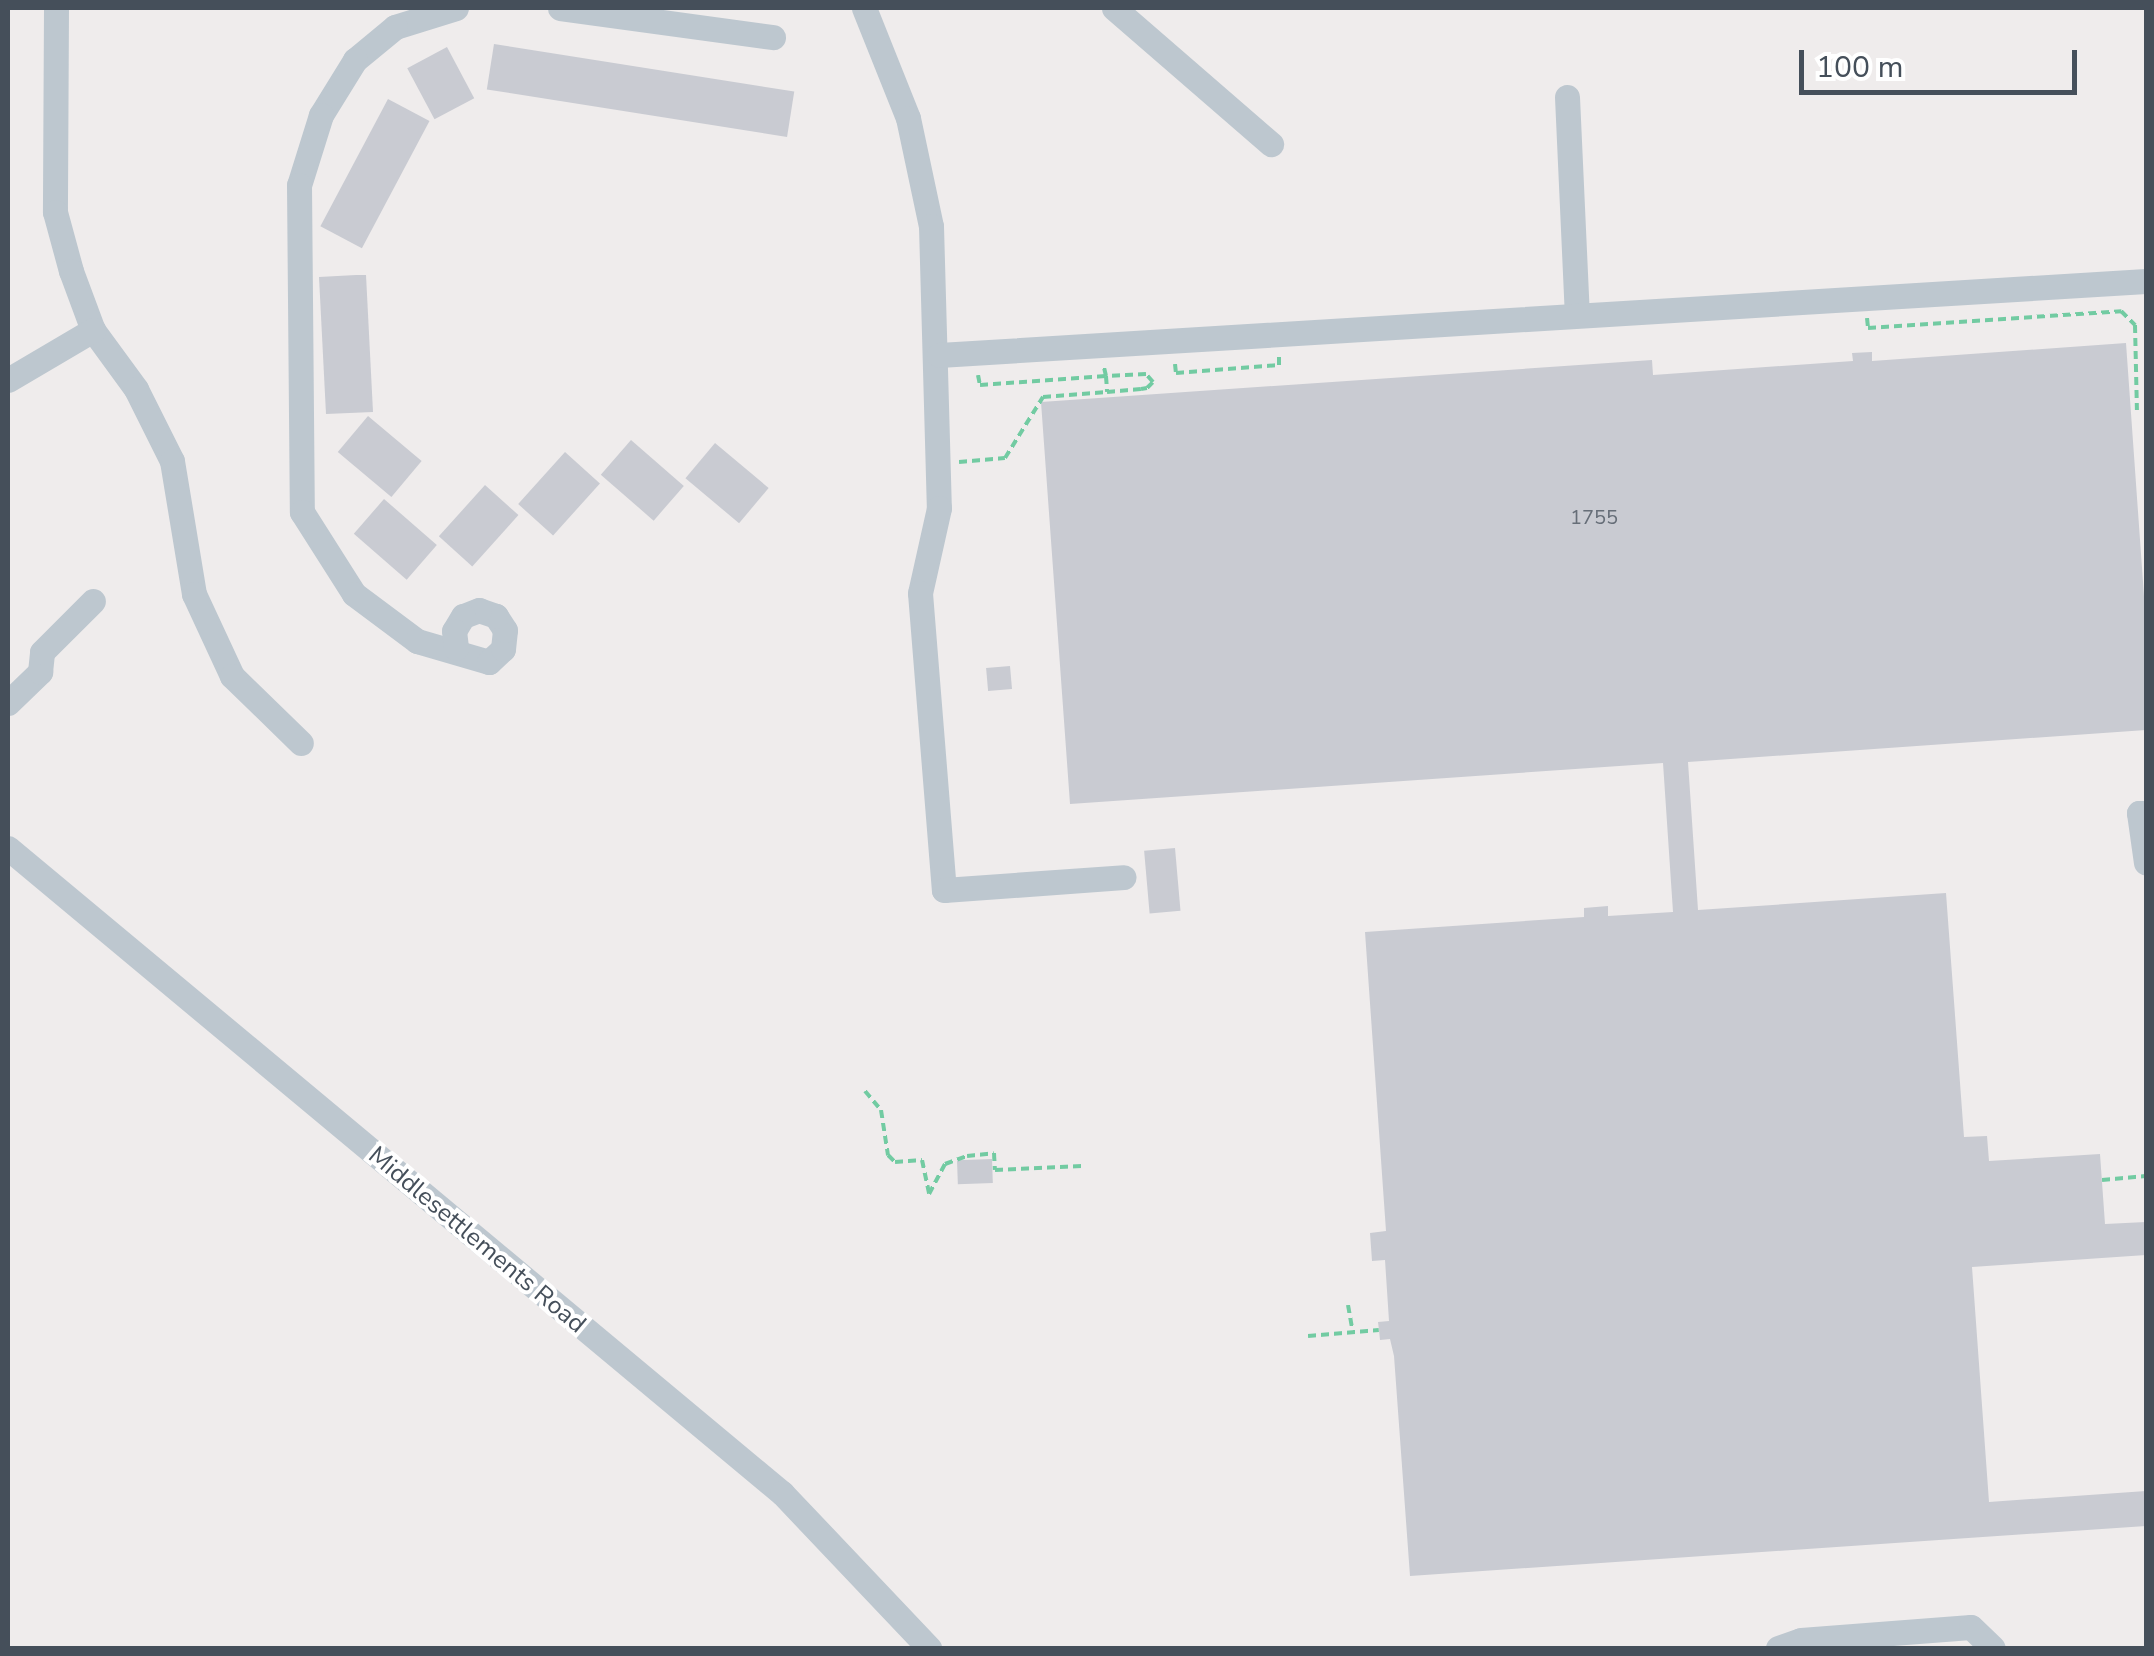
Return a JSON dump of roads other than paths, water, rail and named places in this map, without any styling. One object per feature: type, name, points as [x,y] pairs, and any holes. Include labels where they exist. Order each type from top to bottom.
[{"type":"street","points":[[56,8],[55,212],[94,330],[136,389],[172,461],[194,594],[232,676],[301,743]]},
{"type":"street","points":[[456,8],[390,17],[355,60],[321,116],[298,185],[302,512],[354,594],[416,641],[456,648]]},
{"type":"street","points":[[560,8],[773,37]]},
{"type":"street","points":[[864,8],[922,167],[939,355],[939,508],[920,593],[944,890],[1124,877]]},
{"type":"street","points":[[1114,8],[1271,144]]},
{"type":"street","points":[[1567,96],[1577,315]]},
{"type":"street","points":[[939,355],[2146,281]]},
{"type":"street","points":[[8,380],[94,330]]},
{"type":"street","points":[[8,703],[40,672],[42,652],[93,601]]},
{"type":"street","points":[[2146,813],[2139,813],[2146,864]]},
{"type":"street","name":"Middlesettlements Road","points":[[8,848],[782,1493],[930,1648]]},
{"type":"street","points":[[1778,1648],[1801,1640],[1971,1627],[1993,1648]]}]
